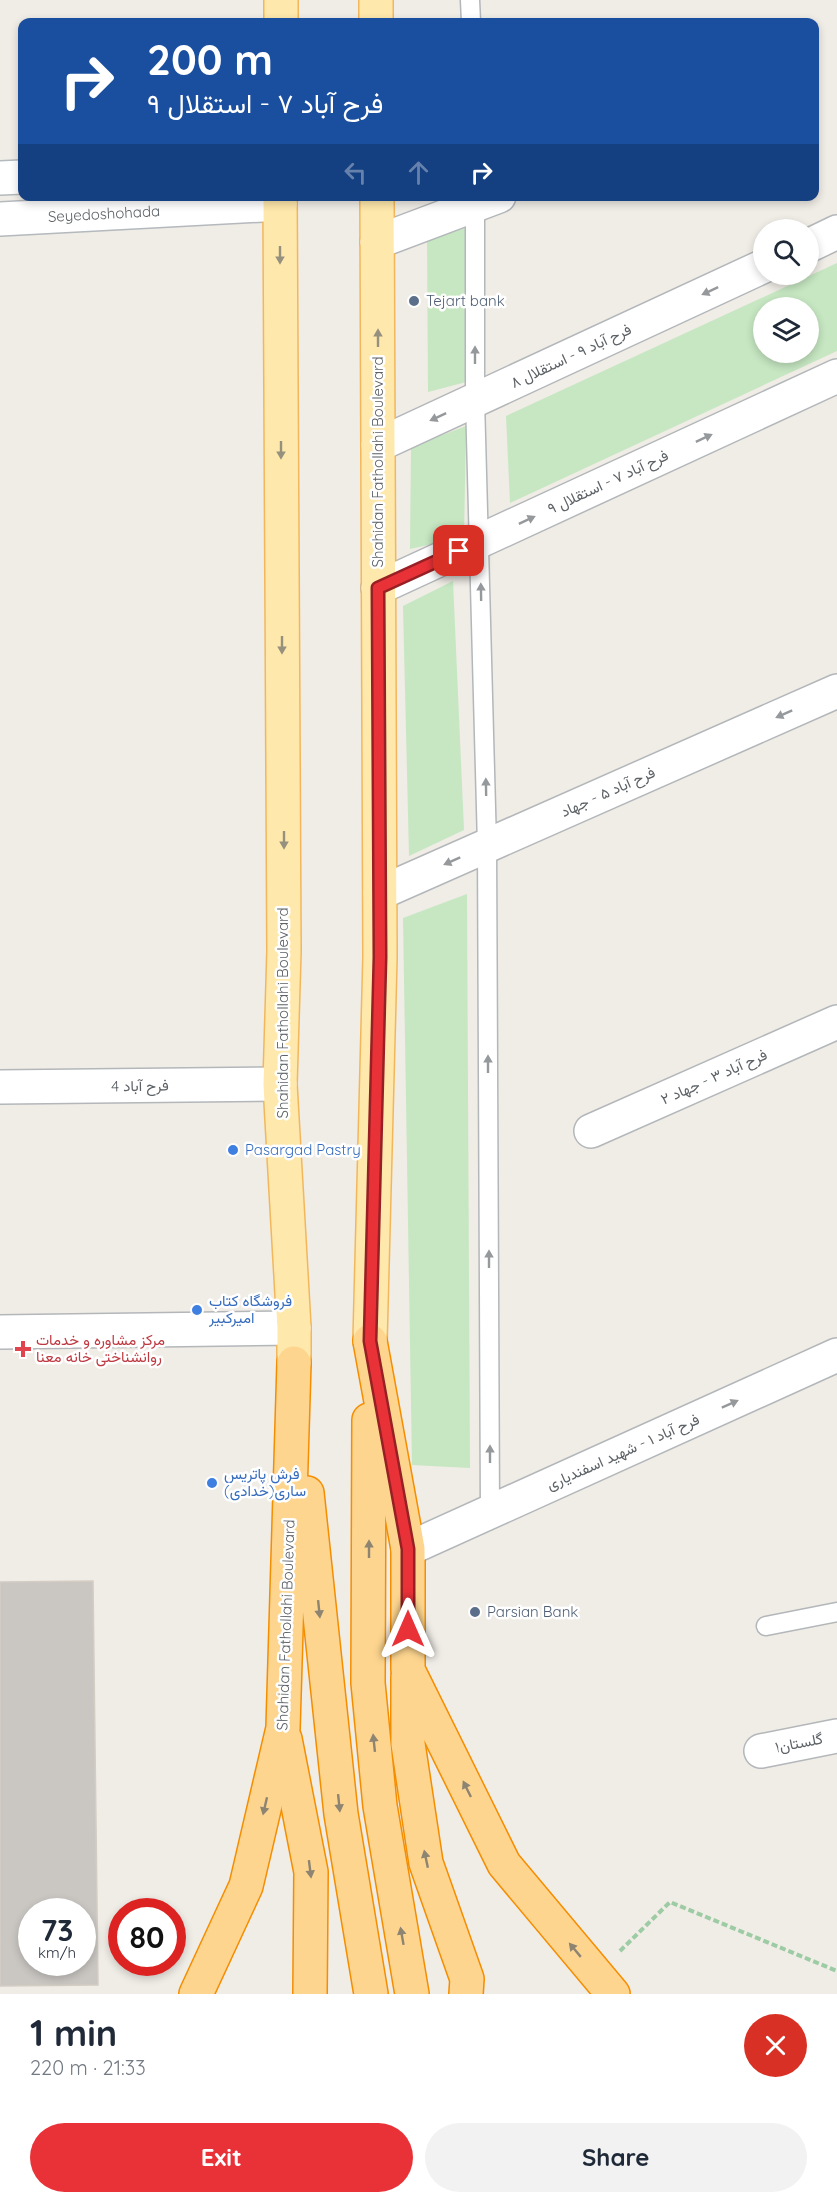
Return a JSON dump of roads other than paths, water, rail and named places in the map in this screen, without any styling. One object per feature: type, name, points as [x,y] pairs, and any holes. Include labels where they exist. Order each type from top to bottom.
[{"type":"highway","name":"Shahidan Fathollahi Boulevard","points":[[370,1341],[408,1549],[408,1670],[504,1864],[605,1984]]},
{"type":"highway","points":[[370,1341],[368,1683],[380,1806],[412,1994]]},
{"type":"highway","name":"Shahidan Fathollahi Boulevard","points":[[196,1994],[246,1886],[284,1728],[294,1363]]},
{"type":"highway","points":[[294,1363],[341,1814],[371,1994]]},
{"type":"highway","points":[[408,1670],[408,1744],[426,1863],[467,1979],[466,1994]]},
{"type":"highway","points":[[284,1728],[311,1872],[310,1994]]},
{"type":"main road","points":[[281,0],[281,18]]},
{"type":"main road","points":[[376,0],[376,18]]},
{"type":"main road","name":"Shahidan Fathollahi Boulevard","points":[[280,201],[284,951],[280,1084],[294,1363]]},
{"type":"main road","name":"Shahidan Fathollahi Boulevard","points":[[370,1341],[380,893],[377,201]]},
{"type":"street","points":[[0,178],[18,177]]},
{"type":"street","name":"Seyedoshohada","points":[[0,219],[198,203],[253,201]]},
{"type":"street","points":[[377,242],[478,201]]},
{"type":"street","points":[[819,241],[837,232]]},
{"type":"street","name":"فرح آباد ۹ - استقلال ۸","points":[[378,446],[753,272]]},
{"type":"street","name":"فرح آباد ۷ - استقلال ۹","points":[[378,588],[837,376]]},
{"type":"street","name":"فرح آباد ۵ - جهاد","points":[[380,893],[837,691]]},
{"type":"street","name":"فرح آباد ۳ - جهاد ۲","points":[[591,1131],[837,1022]]},
{"type":"street","name":"فرح آباد 4","points":[[0,1087],[280,1084]]},
{"type":"street","points":[[0,1332],[294,1328]]},
{"type":"street","name":"فرح آباد ۱ - شهید اسفندیاری","points":[[408,1549],[837,1355]]},
{"type":"street","name":"گلستان۱","points":[[762,1751],[837,1736]]},
{"type":"lane","points":[[470,0],[471,18]]},
{"type":"lane","points":[[483,201],[475,400],[487,845],[490,1512]]},
{"type":"lane","points":[[766,1626],[837,1612]]},
{"type":"place","name":"Tejart bank","points":[[414,301]]},
{"type":"place","name":"Pasargad Pastry","points":[[233,1150]]},
{"type":"place","name":"فروشگاه کتاب امیرکبیر","points":[[197,1310]]},
{"type":"place","name":"مرکز مشاوره و خدمات روانشناختی خانه معنا","points":[[23,1349]]},
{"type":"place","name":"فرش پاتریس (خدادی)ساری","points":[[212,1483]]},
{"type":"place","name":"Parsian Bank","points":[[475,1612]]}]
